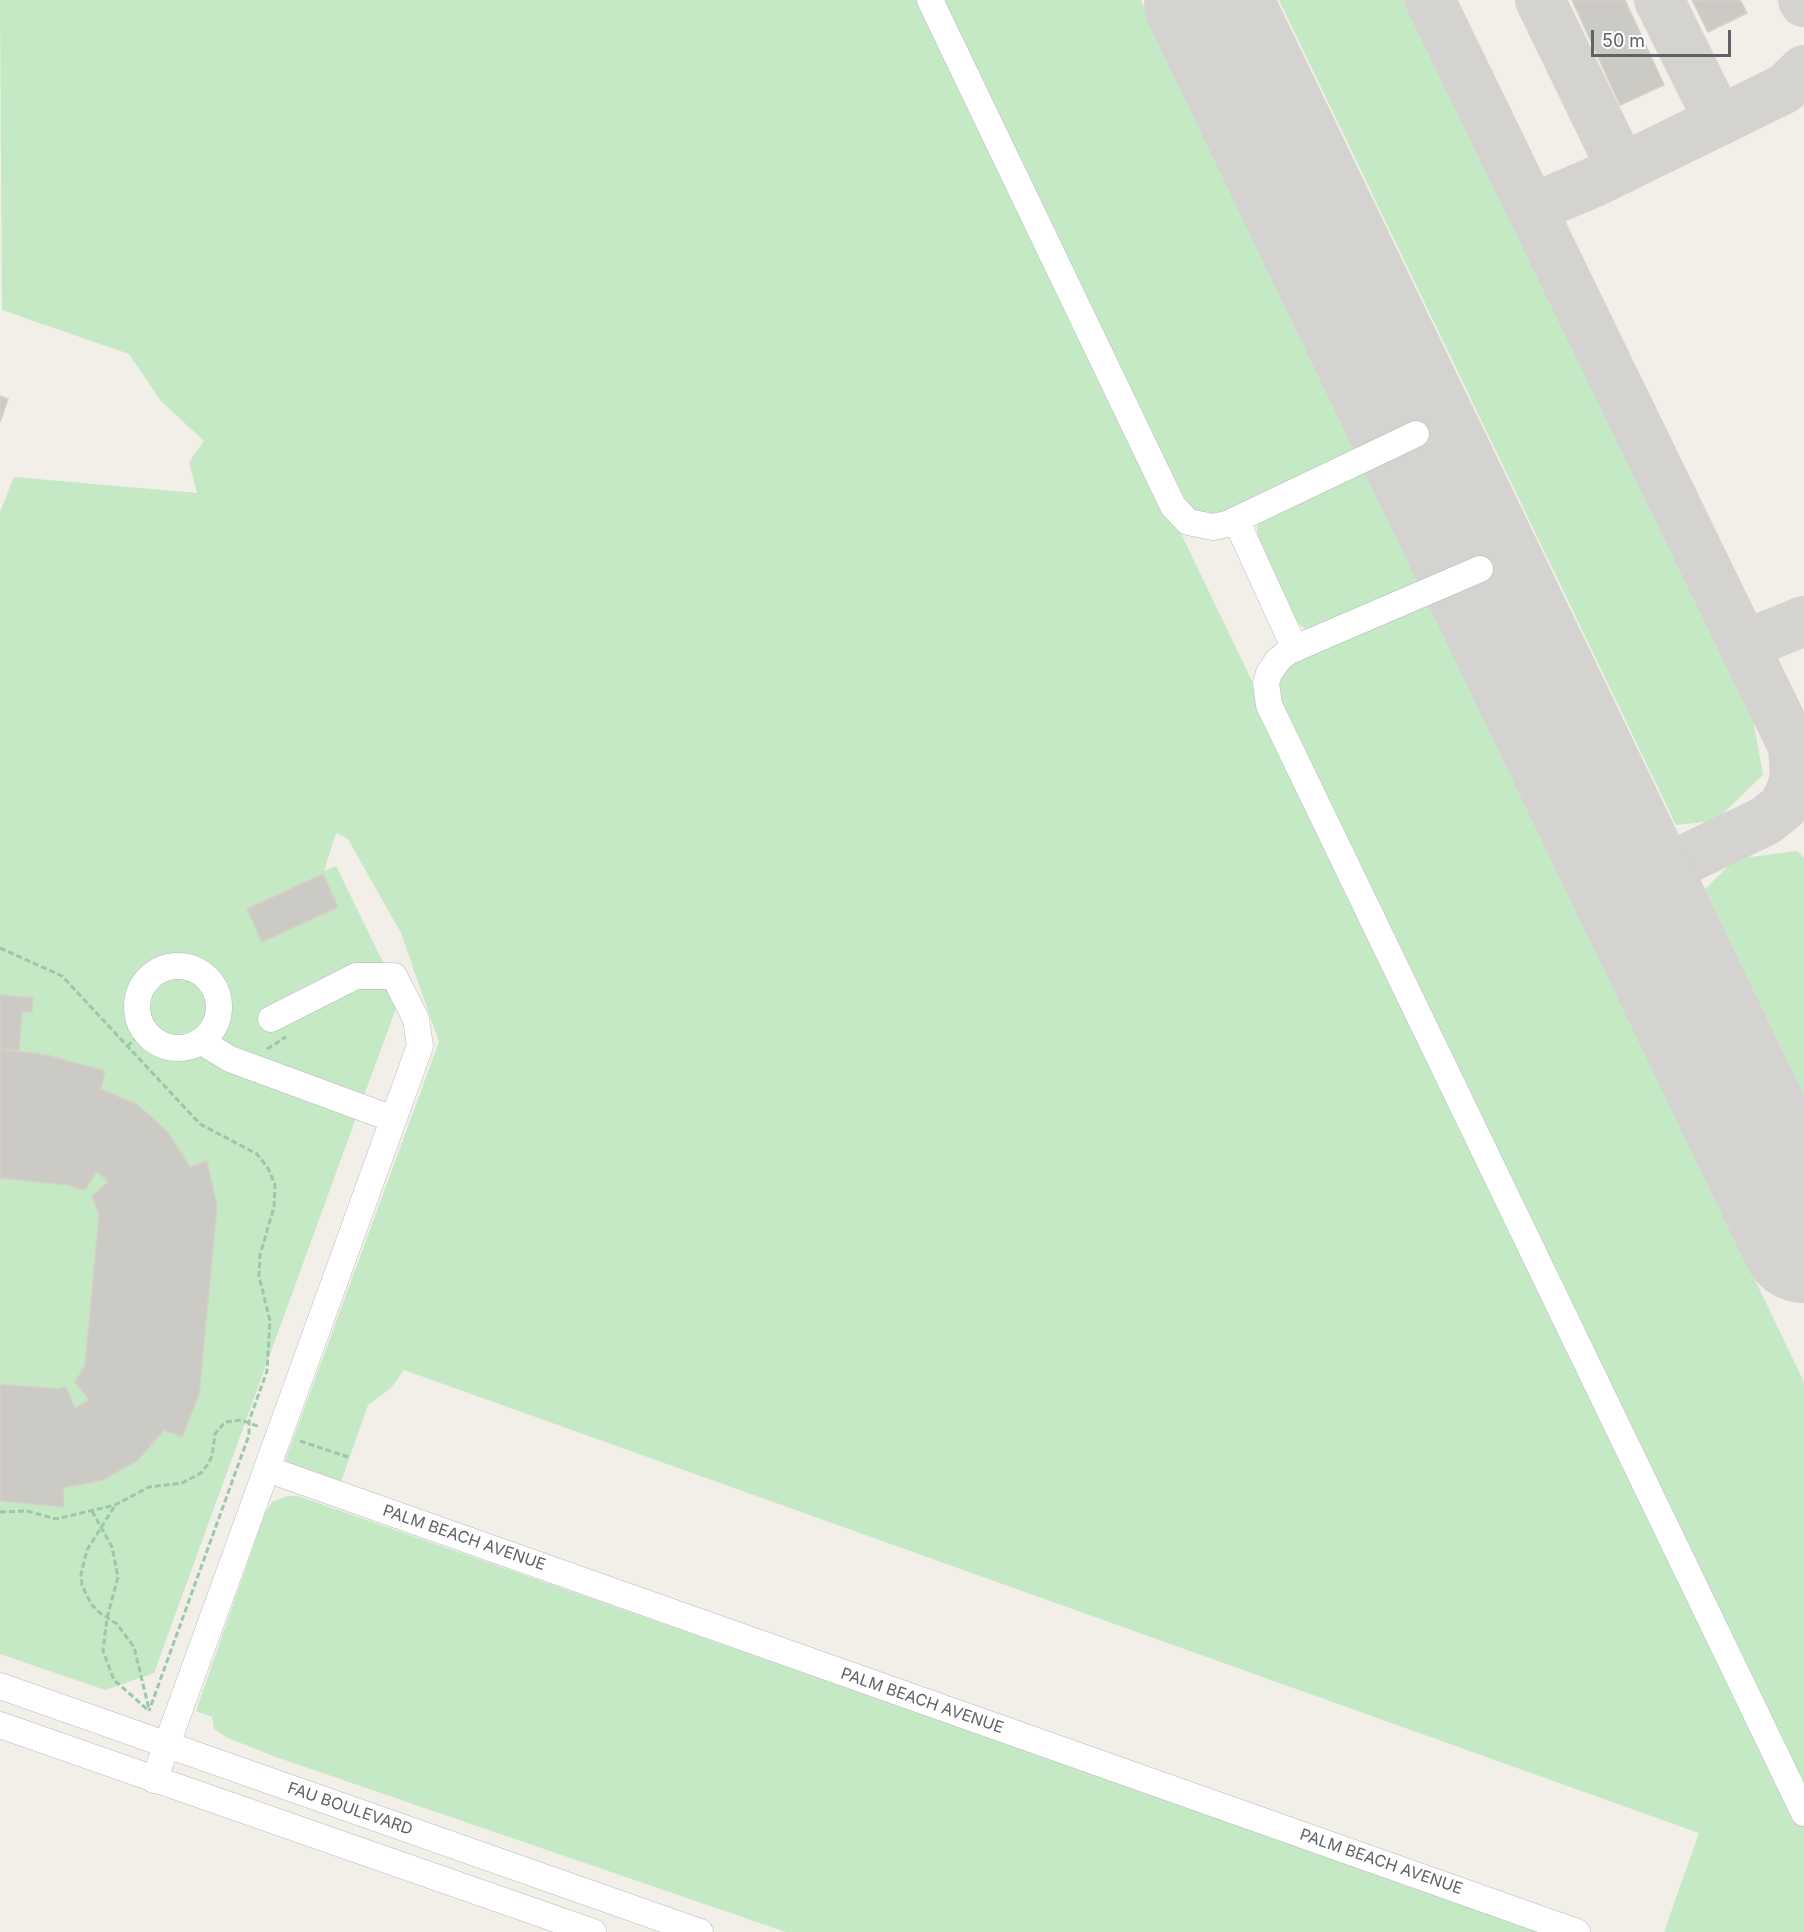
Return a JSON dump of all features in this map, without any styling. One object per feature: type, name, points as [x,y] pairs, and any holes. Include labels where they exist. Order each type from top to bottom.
[{"type":"street","points":[[930,0],[1173,506],[1188,522],[1198,526],[1213,527],[1236,520],[1416,434]]},
{"type":"street","points":[[1236,520],[1295,649]]},
{"type":"street","points":[[1480,569],[1295,649],[1278,660],[1269,673],[1266,683],[1269,705],[1804,1813]]},
{"type":"street","points":[[183,965],[199,971],[212,982],[219,997],[219,1014],[213,1030],[202,1042],[186,1048],[170,1048],[155,1042],[136,1039],[137,1002],[141,988],[151,976],[166,967],[183,965]]},
{"type":"street","points":[[154,1780],[420,1046],[416,1019],[394,976],[356,976],[271,1019]]},
{"type":"street","points":[[202,1042],[230,1059],[393,1119]]},
{"type":"street","name":"PALM BEACH AVENUE","points":[[267,1469],[1577,1932]]},
{"type":"street","name":"FAU BOULEVARD","points":[[0,1686],[700,1932]]},
{"type":"street","points":[[0,1725],[593,1932]]},
{"type":"path","points":[[0,948],[62,976],[136,1039],[200,1124],[257,1154],[268,1168],[274,1185],[274,1207],[260,1255],[259,1276],[270,1321],[271,1339],[267,1371],[249,1421],[249,1435],[149,1711]]},
{"type":"path","points":[[0,1512],[27,1511],[56,1519],[115,1505],[149,1487],[192,1480],[201,1473],[212,1456],[215,1434],[220,1427],[233,1419],[249,1421],[348,1457]]},
{"type":"path","points":[[115,1505],[87,1550],[81,1574],[82,1585],[91,1604],[117,1624],[134,1647],[149,1711]]},
{"type":"path","points":[[92,1510],[111,1547],[118,1577],[107,1618],[103,1651],[114,1680],[149,1711]]},
{"type":"green space","points":[[0,0],[924,0],[1804,1827],[1804,1932],[1664,1932],[1699,1833],[404,1370],[391,1388],[368,1405],[341,1482],[285,1461],[439,1042],[401,933],[348,839],[336,833],[324,871],[336,866],[400,997],[154,1673],[105,1690],[0,1654],[0,512],[14,477],[197,493],[189,462],[204,441],[161,401],[129,354],[2,310]]},
{"type":"green space","points":[[930,0],[1141,0],[1804,1382],[1804,1813],[1266,694],[1310,633],[1291,617],[1258,539],[1257,527],[1261,517],[1188,522]]},
{"type":"green space","points":[[1279,0],[1410,0],[1538,250],[1751,708],[1763,775],[1715,821],[1676,825]]},
{"type":"green space","points":[[1797,851],[1804,858],[1804,1095],[1705,889],[1736,859]]},
{"type":"green space","points":[[287,1496],[298,1496],[1544,1932],[786,1932],[273,1756],[228,1738],[214,1729],[212,1717],[196,1711],[265,1513],[272,1502]]},
{"type":"building","points":[[1572,0],[1625,0],[1664,85],[1620,105]]},
{"type":"building","points":[[1692,0],[1740,0],[1747,13],[1708,32]]},
{"type":"building","points":[[0,396],[8,399],[0,422]]},
{"type":"building","points":[[323,874],[338,907],[262,942],[247,909]]},
{"type":"building","points":[[0,995],[33,998],[32,1012],[22,1012],[19,1051],[0,1049]]},
{"type":"building","points":[[0,1049],[47,1055],[105,1071],[101,1089],[138,1105],[168,1132],[190,1167],[207,1161],[217,1207],[199,1395],[182,1437],[164,1430],[138,1460],[103,1480],[63,1488],[64,1507],[0,1501],[0,1384],[59,1389],[66,1387],[75,1408],[89,1400],[75,1382],[85,1366],[99,1215],[92,1196],[108,1182],[97,1171],[85,1190],[67,1185],[0,1178]]},
{"type":"taxiway","points":[[1430,0],[1804,769]]},
{"type":"taxiway","points":[[1540,0],[1622,169]]},
{"type":"taxiway","points":[[1659,0],[1719,121]]},
{"type":"taxiway","points":[[1531,209],[1592,183],[1784,89],[1804,70]]},
{"type":"taxiway","points":[[1745,645],[1804,621]]},
{"type":"taxiway","points":[[1609,837],[1634,856],[1665,864],[1684,860],[1765,821],[1783,807],[1790,793],[1795,777],[1793,747]]},
{"type":"taxiway","points":[[1654,930],[1653,906],[1660,889],[1668,873],[1684,860]]},
{"type":"runway","points":[[1207,0],[1804,1240]]}]
